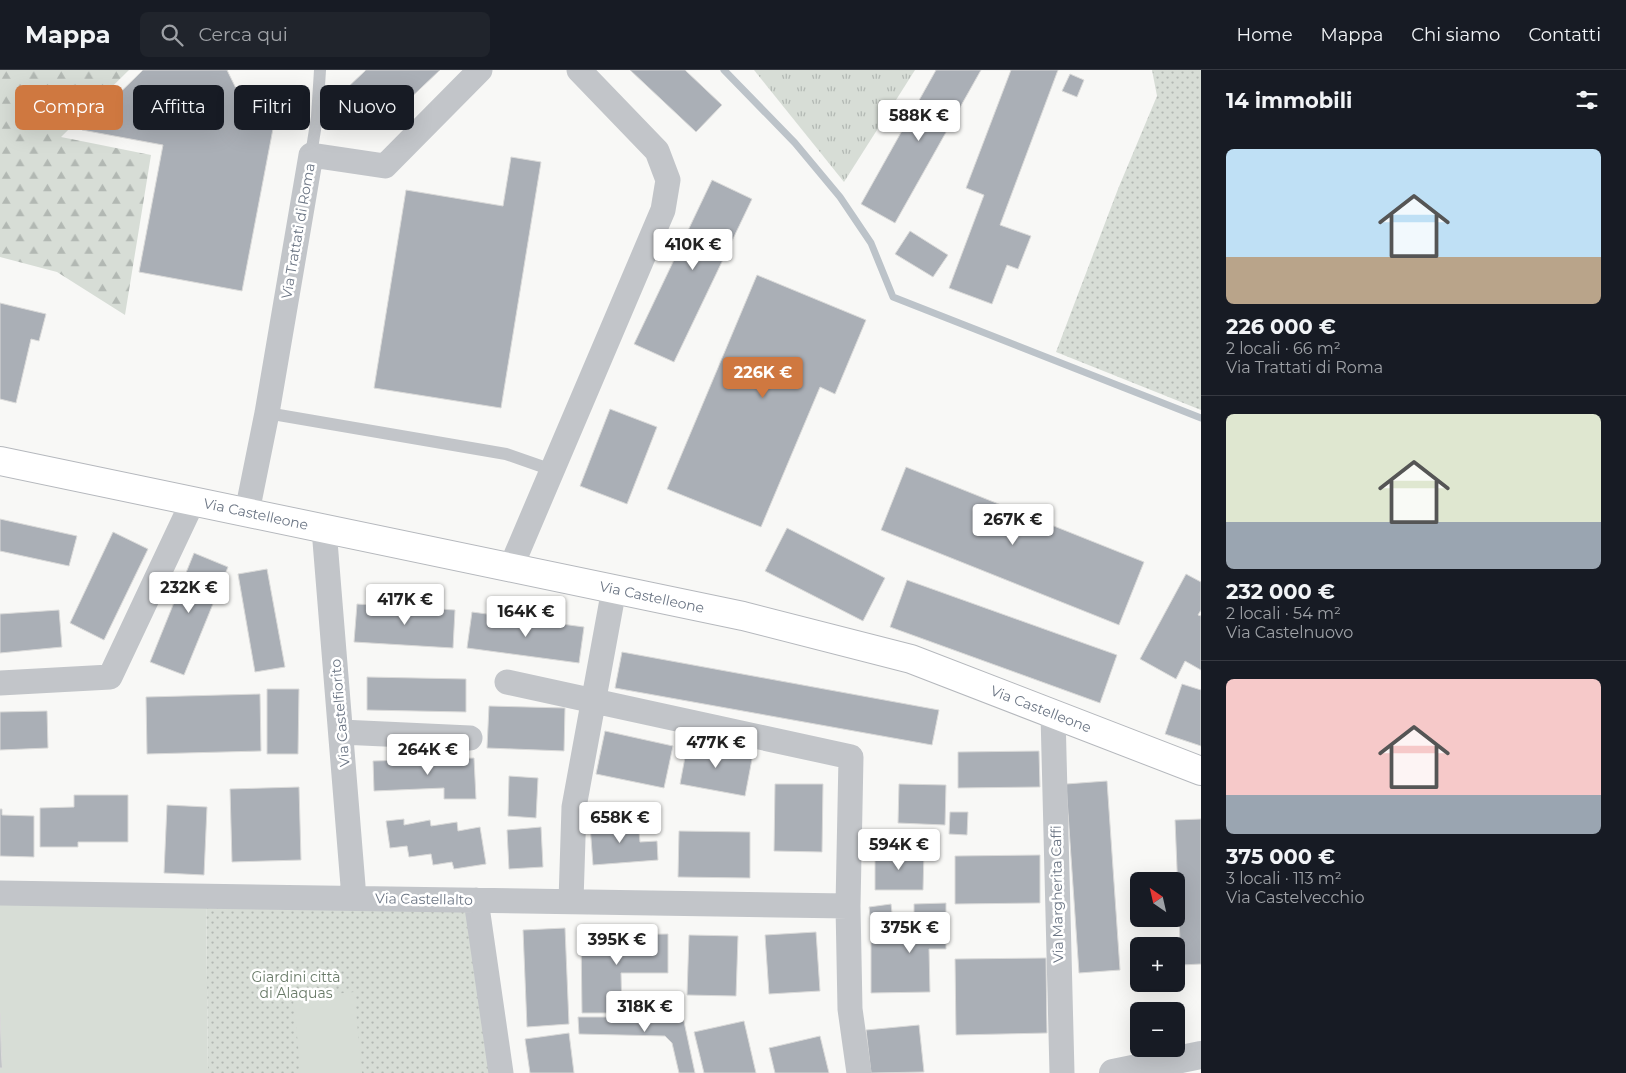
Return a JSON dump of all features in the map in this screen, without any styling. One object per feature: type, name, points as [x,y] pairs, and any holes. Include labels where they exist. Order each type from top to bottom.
[{"type":"main road","name":"Via Castelleone","points":[[0,461],[743,616],[911,659],[1201,771]]},
{"type":"street","name":"Via Trattati di Roma","points":[[247,512],[267,413],[311,155],[385,166],[480,70]]},
{"type":"street","points":[[511,567],[663,210],[668,180],[658,151],[579,70]]},
{"type":"street","points":[[0,683],[110,678],[193,501]]},
{"type":"street","name":"Via Castelfiorito","points":[[324,529],[354,898]]},
{"type":"street","points":[[571,901],[574,807],[614,589]]},
{"type":"street","points":[[507,682],[851,757],[848,906],[850,1009],[859,1073]]},
{"type":"street","name":"Via Margherita Caffi","points":[[1053,714],[1062,1073]]},
{"type":"street","points":[[341,732],[470,738]]},
{"type":"street","name":"Via Castellalto","points":[[0,893],[848,906]]},
{"type":"street","points":[[476,900],[501,1073]]},
{"type":"street","points":[[1113,1073],[1201,1055]]},
{"type":"lane","points":[[311,155],[320,70]]},
{"type":"lane","points":[[267,413],[506,454],[552,470]]},
{"type":"green space","points":[[0,70],[129,70],[114,85],[15,85],[15,130],[68,130],[61,137],[151,155],[125,315],[57,272],[0,257]]},
{"type":"green space","points":[[754,70],[915,70],[844,182]]},
{"type":"green space","points":[[1152,70],[1201,70],[1201,410],[1056,352],[1118,189],[1157,96]]},
{"type":"green space","points":[[0,892],[206,895],[208,1073],[0,1073]]},
{"type":"green space","name":"Giardini città di Alaquas","points":[[206,895],[474,902],[498,1073],[208,1073]]},
{"type":"green space","points":[[354,992],[362,1073],[301,1073],[293,998]]},
{"type":"building","points":[[143,70],[227,70],[234,85],[234,130],[273,130],[242,291],[139,272],[163,145],[82,130],[123,130],[123,90]]},
{"type":"building","points":[[366,70],[440,70],[414,95],[414,85],[350,85]]},
{"type":"building","points":[[630,70],[685,70],[722,105],[696,132]]},
{"type":"building","points":[[936,70],[981,70],[895,223],[861,204]]},
{"type":"building","points":[[1011,70],[1058,70],[1000,225],[1031,236],[1018,269],[1007,265],[992,304],[949,288],[984,195],[966,188]]},
{"type":"building","points":[[1070,74],[1084,80],[1077,97],[1062,91]]},
{"type":"building","points":[[511,157],[541,162],[501,408],[374,388],[406,190],[503,206]]},
{"type":"building","points":[[712,180],[752,199],[674,362],[634,344]]},
{"type":"building","points":[[910,231],[948,255],[933,277],[895,254]]},
{"type":"building","points":[[757,275],[866,320],[835,394],[820,387],[761,527],[667,489]]},
{"type":"building","points":[[0,303],[46,314],[39,341],[31,339],[16,403],[0,399]]},
{"type":"building","points":[[610,409],[657,427],[627,504],[580,486]]},
{"type":"building","points":[[906,467],[1144,562],[1119,625],[881,530]]},
{"type":"building","points":[[0,519],[77,536],[69,566],[0,551]]},
{"type":"building","points":[[787,528],[885,578],[863,621],[765,571]]},
{"type":"building","points":[[113,532],[148,549],[104,640],[70,623]]},
{"type":"building","points":[[194,553],[228,567],[184,675],[150,662]]},
{"type":"building","points":[[267,569],[285,667],[255,672],[238,574]]},
{"type":"building","points":[[1186,574],[1201,582],[1201,610],[1198,615],[1201,616],[1201,670],[1185,661],[1176,679],[1140,659]]},
{"type":"building","points":[[907,580],[1117,655],[1100,703],[890,627]]},
{"type":"building","points":[[357,604],[455,610],[453,648],[354,642]]},
{"type":"building","points":[[59,610],[62,647],[0,653],[0,614]]},
{"type":"building","points":[[472,612],[584,627],[579,663],[467,648]]},
{"type":"building","points":[[622,652],[939,710],[932,745],[615,688]]},
{"type":"building","points":[[367,677],[466,679],[466,712],[367,710]]},
{"type":"building","points":[[1182,684],[1201,690],[1201,746],[1165,734]]},
{"type":"building","points":[[267,689],[299,689],[298,754],[267,754]]},
{"type":"building","points":[[260,694],[261,751],[147,754],[146,697]]},
{"type":"building","points":[[489,706],[565,708],[564,751],[487,748]]},
{"type":"building","points":[[47,711],[48,748],[0,750],[0,712]]},
{"type":"building","points":[[605,731],[673,746],[664,788],[596,774]]},
{"type":"building","points":[[688,741],[753,754],[745,796],[680,784]]},
{"type":"building","points":[[1039,751],[1040,787],[958,788],[958,752]]},
{"type":"building","points":[[474,758],[476,799],[444,799],[444,788],[374,791],[373,761]]},
{"type":"building","points":[[509,776],[538,778],[536,818],[508,816]]},
{"type":"building","points":[[1107,781],[1120,970],[1079,973],[1066,784]]},
{"type":"building","points":[[775,784],[823,784],[822,852],[774,851]]},
{"type":"building","points":[[899,784],[946,785],[945,825],[898,823]]},
{"type":"building","points":[[299,787],[301,860],[232,862],[230,789]]},
{"type":"building","points":[[74,795],[128,795],[128,842],[78,842],[78,847],[40,847],[40,808],[74,807]]},
{"type":"building","points":[[167,805],[207,807],[204,875],[164,873]]},
{"type":"building","points":[[0,809],[2,809],[2,815],[34,816],[34,857],[0,856]]},
{"type":"building","points":[[950,812],[968,812],[967,835],[949,834]]},
{"type":"building","points":[[404,819],[404,825],[430,820],[431,826],[457,822],[458,831],[480,827],[486,864],[454,869],[452,862],[433,865],[431,854],[409,857],[407,846],[390,848],[386,821]]},
{"type":"building","points":[[1201,819],[1201,964],[1185,965],[1185,937],[1180,937],[1179,928],[1185,928],[1185,872],[1177,872],[1175,820]]},
{"type":"building","points":[[638,822],[640,842],[657,841],[658,860],[593,865],[590,825]]},
{"type":"building","points":[[541,827],[543,867],[509,869],[507,830]]},
{"type":"building","points":[[679,831],[750,832],[750,878],[678,877]]},
{"type":"building","points":[[875,852],[924,852],[923,890],[875,890]]},
{"type":"building","points":[[1040,855],[1040,903],[955,904],[955,856]]},
{"type":"building","points":[[946,903],[946,949],[929,949],[930,992],[871,993],[871,941],[914,940],[914,904]]},
{"type":"building","points":[[891,904],[893,921],[871,924],[869,907]]},
{"type":"building","points":[[565,928],[569,1024],[527,1027],[523,930]]},
{"type":"building","points":[[816,932],[820,991],[769,994],[765,935]]},
{"type":"building","points":[[668,934],[668,973],[621,973],[622,1013],[582,1013],[581,935]]},
{"type":"building","points":[[689,935],[738,936],[736,996],[687,995]]},
{"type":"building","points":[[1046,958],[1047,1033],[956,1035],[955,959]]},
{"type":"building","points":[[0,1013],[2,1068],[0,1068]]},
{"type":"building","points":[[578,1017],[683,1017],[695,1073],[679,1073],[672,1043],[665,1036],[579,1034]]},
{"type":"building","points":[[744,1021],[756,1073],[704,1073],[694,1032]]},
{"type":"building","points":[[919,1025],[924,1072],[871,1073],[866,1030]]},
{"type":"building","points":[[569,1033],[574,1073],[530,1073],[525,1039]]},
{"type":"building","points":[[820,1036],[829,1073],[775,1073],[769,1048]]},
{"type":"waterway","points":[[724,70],[795,143],[840,197],[871,243],[893,297],[1201,418]]}]
